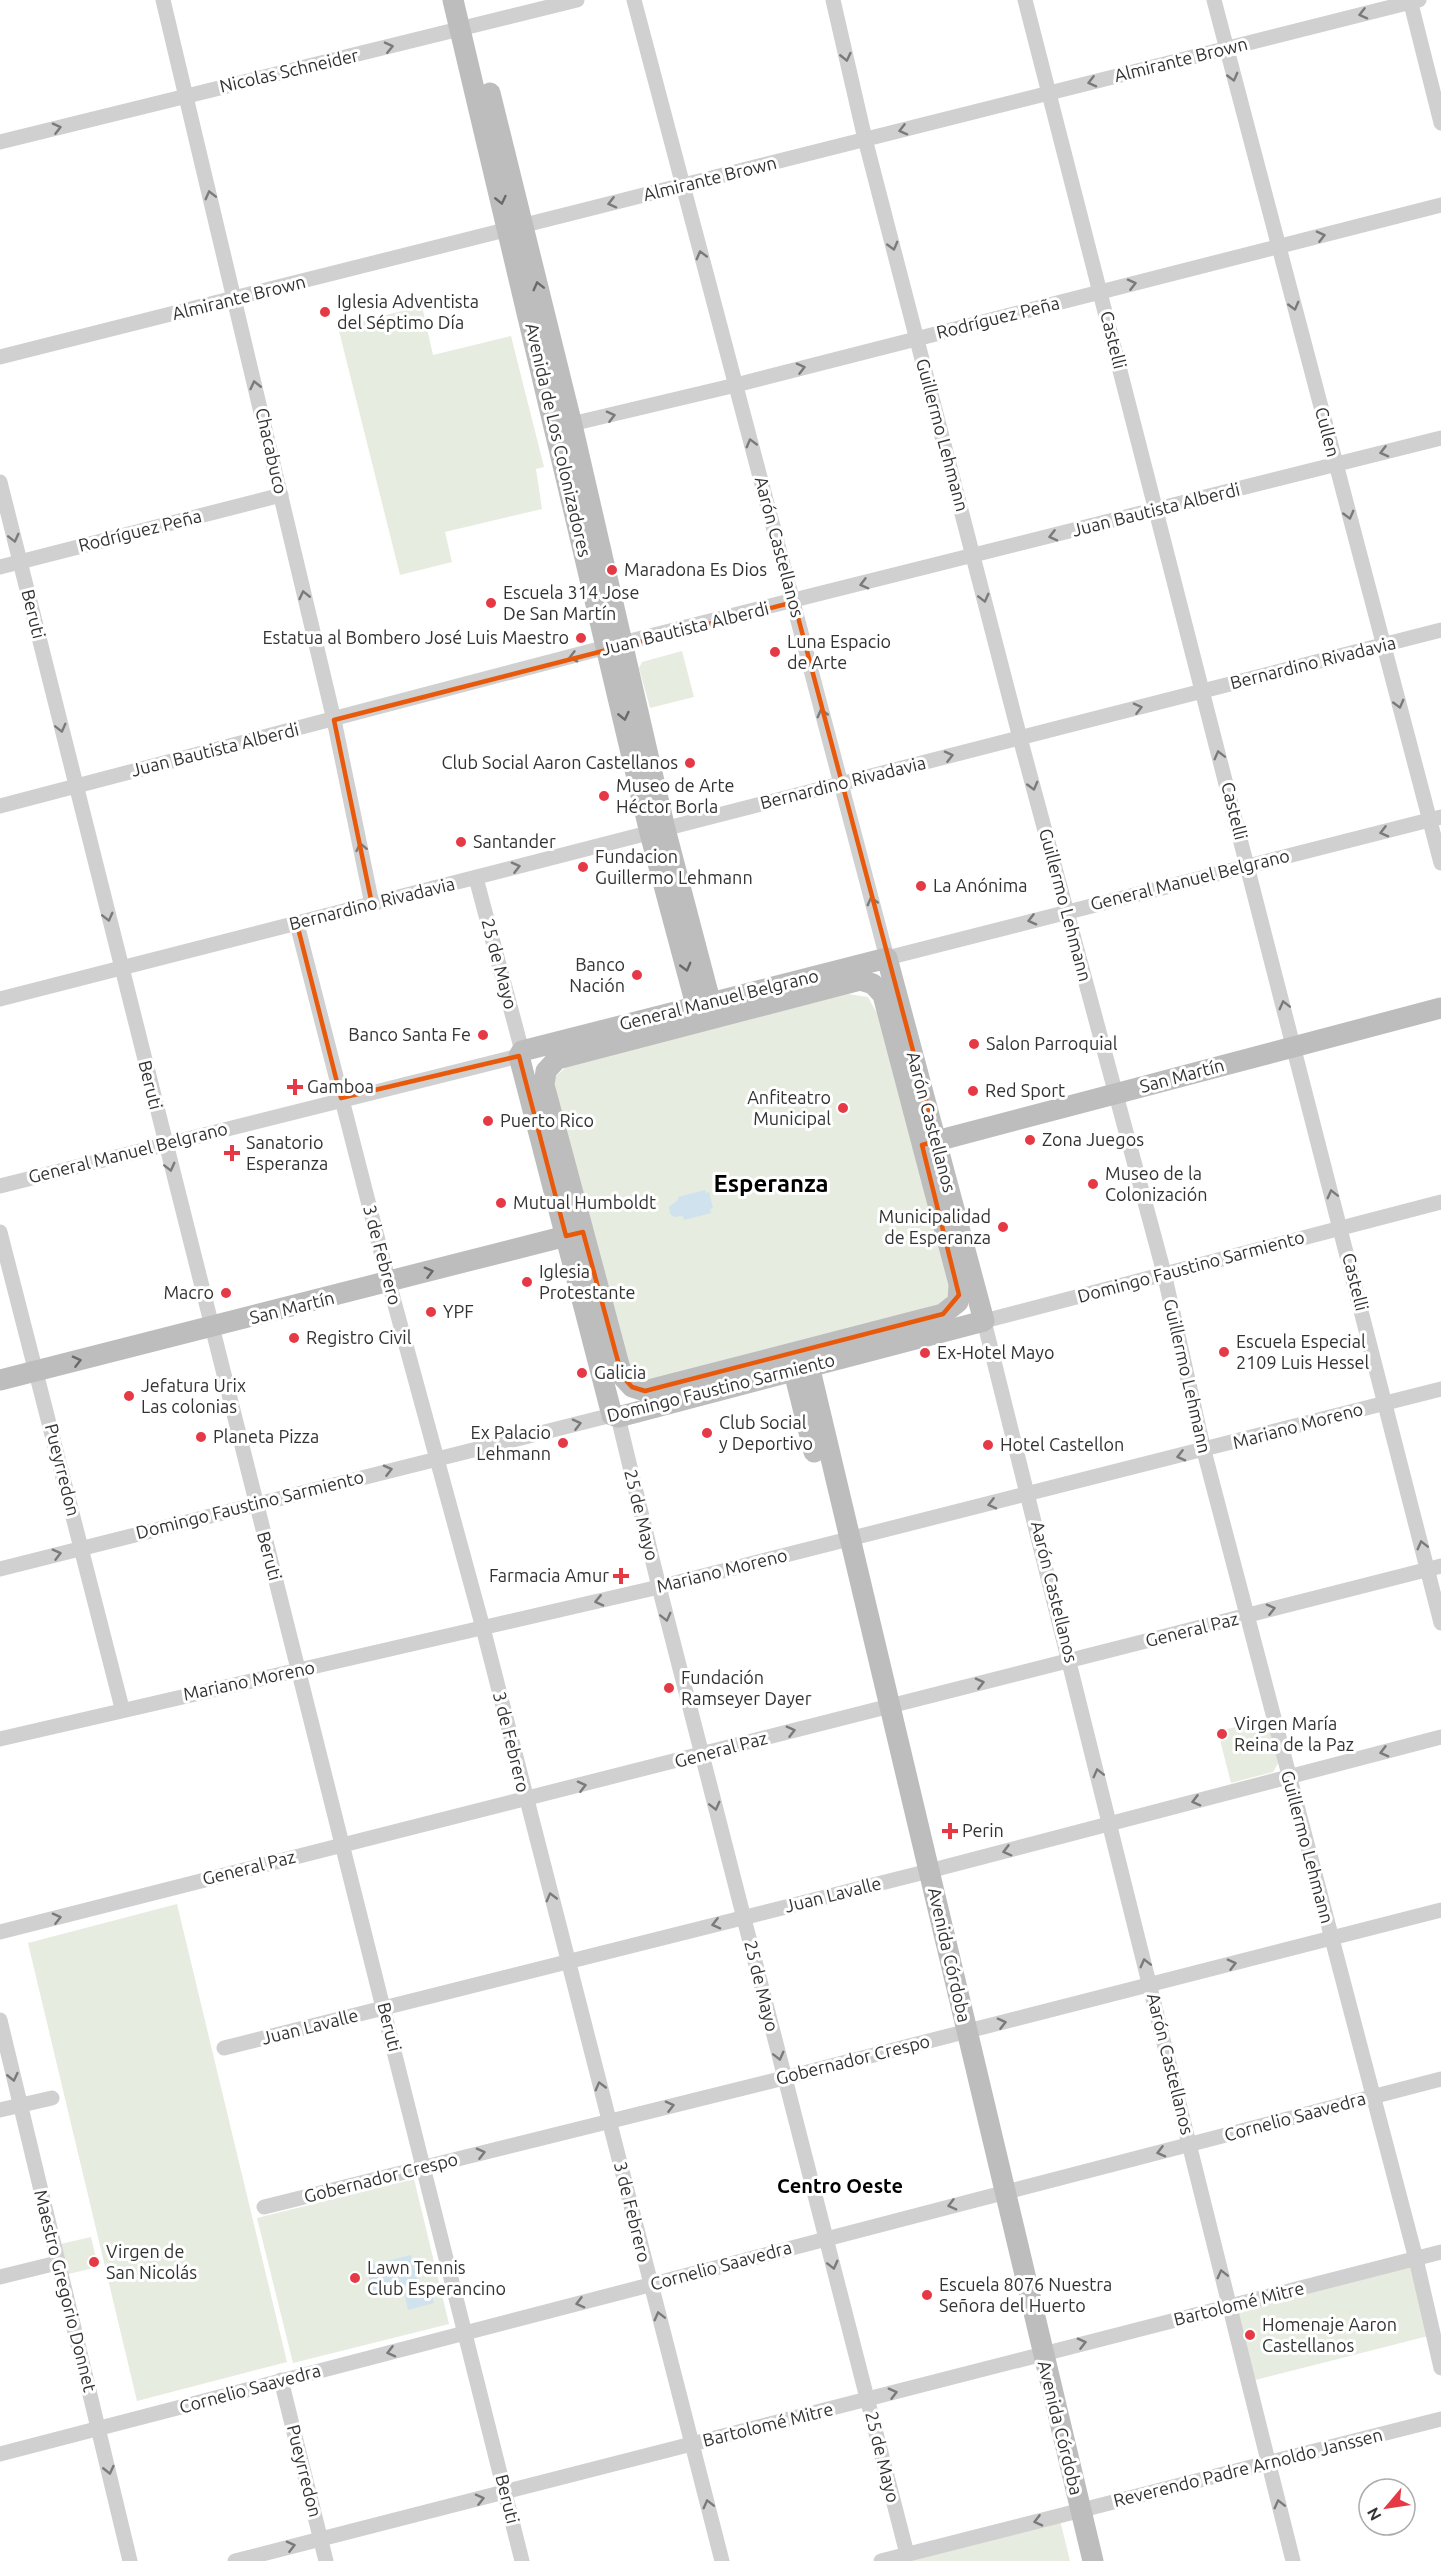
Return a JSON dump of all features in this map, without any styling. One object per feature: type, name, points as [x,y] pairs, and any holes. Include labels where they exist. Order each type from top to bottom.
[{"type":"main road","name":"Avenida de Los Colonizadores","points":[[453,0],[467,29],[658,831],[705,1011]]},
{"type":"main road","name":"Avenida de Los Colonizadores","points":[[467,29],[468,0]]},
{"type":"main road","name":"General Manuel Belgrano","points":[[551,1064],[556,1059],[705,1011],[887,958]]},
{"type":"main road","name":"Aarón Castellanos","points":[[887,958],[930,1143],[958,1284],[957,1302],[944,1314]]},
{"type":"main road","name":"General Manuel Belgrano","points":[[521,1054],[705,1011],[860,980],[873,984],[883,995]]},
{"type":"main road","name":"Aarón Castellanos","points":[[883,995],[984,1321]]},
{"type":"main road","name":"San Martín","points":[[930,1143],[1441,1008]]},
{"type":"main road","name":"25 de Mayo","points":[[521,1054],[574,1234],[622,1376]]},
{"type":"main road","name":"25 de Mayo","points":[[551,1064],[546,1071],[544,1085],[574,1234],[615,1416]]},
{"type":"main road","name":"San Martín","points":[[0,1380],[389,1283],[574,1234]]},
{"type":"main road","name":"Domingo Faustino Sarmiento","points":[[615,1416],[799,1361],[944,1314]]},
{"type":"main road","name":"Domingo Faustino Sarmiento","points":[[622,1376],[632,1387],[645,1391],[984,1321]]},
{"type":"main road","name":"Avenida Córdoba","points":[[799,1361],[1074,2512],[1093,2561]]},
{"type":"main road","name":"Avenida Córdoba","points":[[1074,2512],[1078,2561]]},
{"type":"street","name":"Chacabuco","points":[[164,0],[334,720],[372,904]]},
{"type":"street","name":"Nicolas Schneider","points":[[0,142],[467,29],[577,0]]},
{"type":"street","name":"Aarón Castellanos","points":[[634,0],[887,958]]},
{"type":"street","name":"Guillermo Lehmann","points":[[833,0],[865,139],[1020,738],[1164,1274],[1204,1450],[1416,2259],[1441,2368]]},
{"type":"street","name":"Castelli","points":[[1025,0],[1386,1403],[1434,1567],[1441,1623]]},
{"type":"street","name":"Cullen","points":[[1214,0],[1383,645],[1435,819],[1441,863]]},
{"type":"street","name":"Almirante Brown","points":[[0,357],[1413,1]]},
{"type":"street","points":[[1413,1],[1441,123]]},
{"type":"street","name":"Rodríguez Peña","points":[[563,426],[736,385],[1441,205]]},
{"type":"street","name":"Juan Bautista Alberdi","points":[[0,806],[615,646],[1441,438]]},
{"type":"street","name":"Beruti","points":[[0,482],[164,1144],[344,1844],[522,2561]]},
{"type":"street","name":"Rodríguez Peña","points":[[0,567],[281,495]]},
{"type":"street","name":"Bernardino Rivadavia","points":[[0,999],[1441,630]]},
{"type":"street","name":"General Manuel Belgrano","points":[[887,958],[1435,819]]},
{"type":"street","name":"25 de Mayo","points":[[476,878],[521,1054]]},
{"type":"street","name":"3 de Febrero","points":[[297,924],[389,1283],[483,1628],[722,2561]]},
{"type":"street","name":"General Manuel Belgrano","points":[[0,1186],[521,1054]]},
{"type":"street","name":"Domingo Faustino Sarmiento","points":[[984,1321],[1441,1202]]},
{"type":"street","name":"Pueyrredon","points":[[0,1232],[122,1708]]},
{"type":"street","name":"Aarón Castellanos","points":[[984,1321],[1071,1661],[1293,2561]]},
{"type":"street","name":"Mariano Moreno","points":[[0,1738],[122,1708],[300,1670],[659,1587],[1441,1389]]},
{"type":"street","name":"25 de Mayo","points":[[615,1416],[907,2554]]},
{"type":"street","name":"Domingo Faustino Sarmiento","points":[[0,1569],[255,1503],[615,1416]]},
{"type":"street","name":"General Paz","points":[[0,1932],[526,1800],[1434,1567]]},
{"type":"street","name":"Juan Lavalle","points":[[224,2048],[923,1873],[1441,1737]]},
{"type":"street","name":"Gobernador Crespo","points":[[264,2207],[784,2078],[1441,1910]]},
{"type":"street","name":"Maestro Gregorio Donnet","points":[[0,2020],[130,2561]]},
{"type":"street","name":"Cornelio Saavedra","points":[[0,2454],[1441,2079]]},
{"type":"street","points":[[0,2110],[52,2098]]},
{"type":"street","name":"Bartolomé Mitre","points":[[235,2561],[1441,2252]]},
{"type":"street","points":[[0,2277],[57,2263]]},
{"type":"street","name":"Pueyrredon","points":[[281,2380],[326,2561]]},
{"type":"street","name":"Reverendo Padre Arnoldo Janssen","points":[[881,2561],[1441,2419]]},
{"type":"highlighted area","points":[[794,602],[937,1141],[922,1145],[959,1295],[943,1314],[645,1391],[632,1387],[622,1376],[583,1232],[566,1236],[519,1056],[341,1098],[297,924],[372,904],[334,720]]},
{"type":"shaded area","points":[[422,306],[433,355],[511,336],[544,467],[536,469],[542,509],[445,532],[452,562],[400,575],[338,327]]},
{"type":"shaded area","points":[[682,651],[694,697],[650,708],[639,668],[642,662]]},
{"type":"shaded area","points":[[848,994],[868,997],[878,1015],[949,1286],[947,1302],[648,1385],[632,1376],[554,1095],[555,1077],[567,1066]]},
{"type":"shaded area","points":[[1269,1719],[1279,1762],[1273,1772],[1231,1783],[1219,1736],[1223,1730]]},
{"type":"shaded area","points":[[177,1904],[287,2362],[137,2401],[28,1943]]},
{"type":"shaded area","name":"Lawn Tennis Club Esperancino","points":[[414,2179],[449,2324],[293,2363],[257,2218]]},
{"type":"shaded area","points":[[91,2237],[98,2267],[64,2275],[56,2245]]},
{"type":"shaded area","points":[[1414,2261],[1432,2335],[1251,2381],[1232,2308]]},
{"type":"shaded area","points":[[1059,2516],[1070,2561],[881,2561]]},
{"type":"water","points":[[705,1190],[706,1193],[709,1192],[713,1208],[710,1209],[711,1213],[684,1220],[683,1216],[675,1217],[670,1214],[669,1207],[678,1200],[678,1197]]},
{"type":"water","points":[[411,2255],[418,2282],[373,2293],[366,2266]]},
{"type":"water","points":[[430,2285],[434,2303],[408,2310],[404,2292]]},
{"type":"place","name":"Iglesia Adventista del Séptimo Día","points":[[325,312]]},
{"type":"place","name":"Maradona Es Dios","points":[[612,570]]},
{"type":"place","name":"Escuela 314 Jose De San Martín","points":[[491,603]]},
{"type":"place","name":"Estatua al Bombero José Luis Maestro","points":[[581,638]]},
{"type":"place","name":"Luna Espacio de Arte","points":[[775,652]]},
{"type":"place","name":"Club Social Aaron Castellanos","points":[[690,763]]},
{"type":"place","name":"Museo de Arte Héctor Borla","points":[[604,796]]},
{"type":"place","name":"Santander","points":[[461,842]]},
{"type":"place","name":"Fundacion Guillermo Lehmann","points":[[583,867]]},
{"type":"place","name":"La Anónima","points":[[921,886]]},
{"type":"place","name":"Banco Nación","points":[[637,975]]},
{"type":"place","name":"Banco Santa Fe","points":[[483,1035]]},
{"type":"place","name":"Salon Parroquial","points":[[974,1044]]},
{"type":"place","name":"Gamboa","points":[[295,1087]]},
{"type":"place","name":"Red Sport","points":[[973,1091]]},
{"type":"place","name":"Anfiteatro Municipal","points":[[843,1108]]},
{"type":"place","name":"Puerto Rico","points":[[488,1121]]},
{"type":"place","name":"Zona Juegos","points":[[1030,1140]]},
{"type":"place","name":"Sanatorio Esperanza","points":[[232,1153]]},
{"type":"place","name":"Museo de la Colonización","points":[[1093,1184]]},
{"type":"place","name":"Mutual Humboldt","points":[[501,1203]]},
{"type":"place","name":"Municipalidad de Esperanza","points":[[1003,1227]]},
{"type":"place","name":"Iglesia Protestante","points":[[527,1282]]},
{"type":"place","name":"Macro","points":[[226,1293]]},
{"type":"place","name":"YPF","points":[[431,1312]]},
{"type":"place","name":"Registro Civil","points":[[294,1338]]},
{"type":"place","name":"Escuela Especial 2109 Luis Hessel","points":[[1224,1352]]},
{"type":"place","name":"Ex-Hotel Mayo","points":[[925,1353]]},
{"type":"place","name":"Galicia","points":[[582,1373]]},
{"type":"place","name":"Jefatura Urix Las colonias","points":[[129,1396]]},
{"type":"place","name":"Club Social y Deportivo","points":[[707,1433]]},
{"type":"place","name":"Planeta Pizza","points":[[201,1437]]},
{"type":"place","name":"Ex Palacio Lehmann","points":[[563,1443]]},
{"type":"place","name":"Hotel Castellon","points":[[988,1445]]},
{"type":"place","name":"Farmacia Amur","points":[[621,1576]]},
{"type":"place","name":"Fundación Ramseyer Dayer","points":[[669,1688]]},
{"type":"place","name":"Virgen María Reina de la Paz","points":[[1222,1734]]},
{"type":"place","name":"Perin","points":[[950,1831]]},
{"type":"place","name":"Virgen de San Nicolás","points":[[94,2262]]},
{"type":"place","name":"Lawn Tennis Club Esperancino","points":[[355,2278]]},
{"type":"place","name":"Escuela 8076 Nuestra Señora del Huerto","points":[[927,2295]]},
{"type":"place","name":"Homenaje Aaron Castellanos","points":[[1250,2335]]},
{"type":"district","name":"Esperanza","points":[[771,1184]]},
{"type":"district","name":"Centro Oeste","points":[[840,2186]]}]
